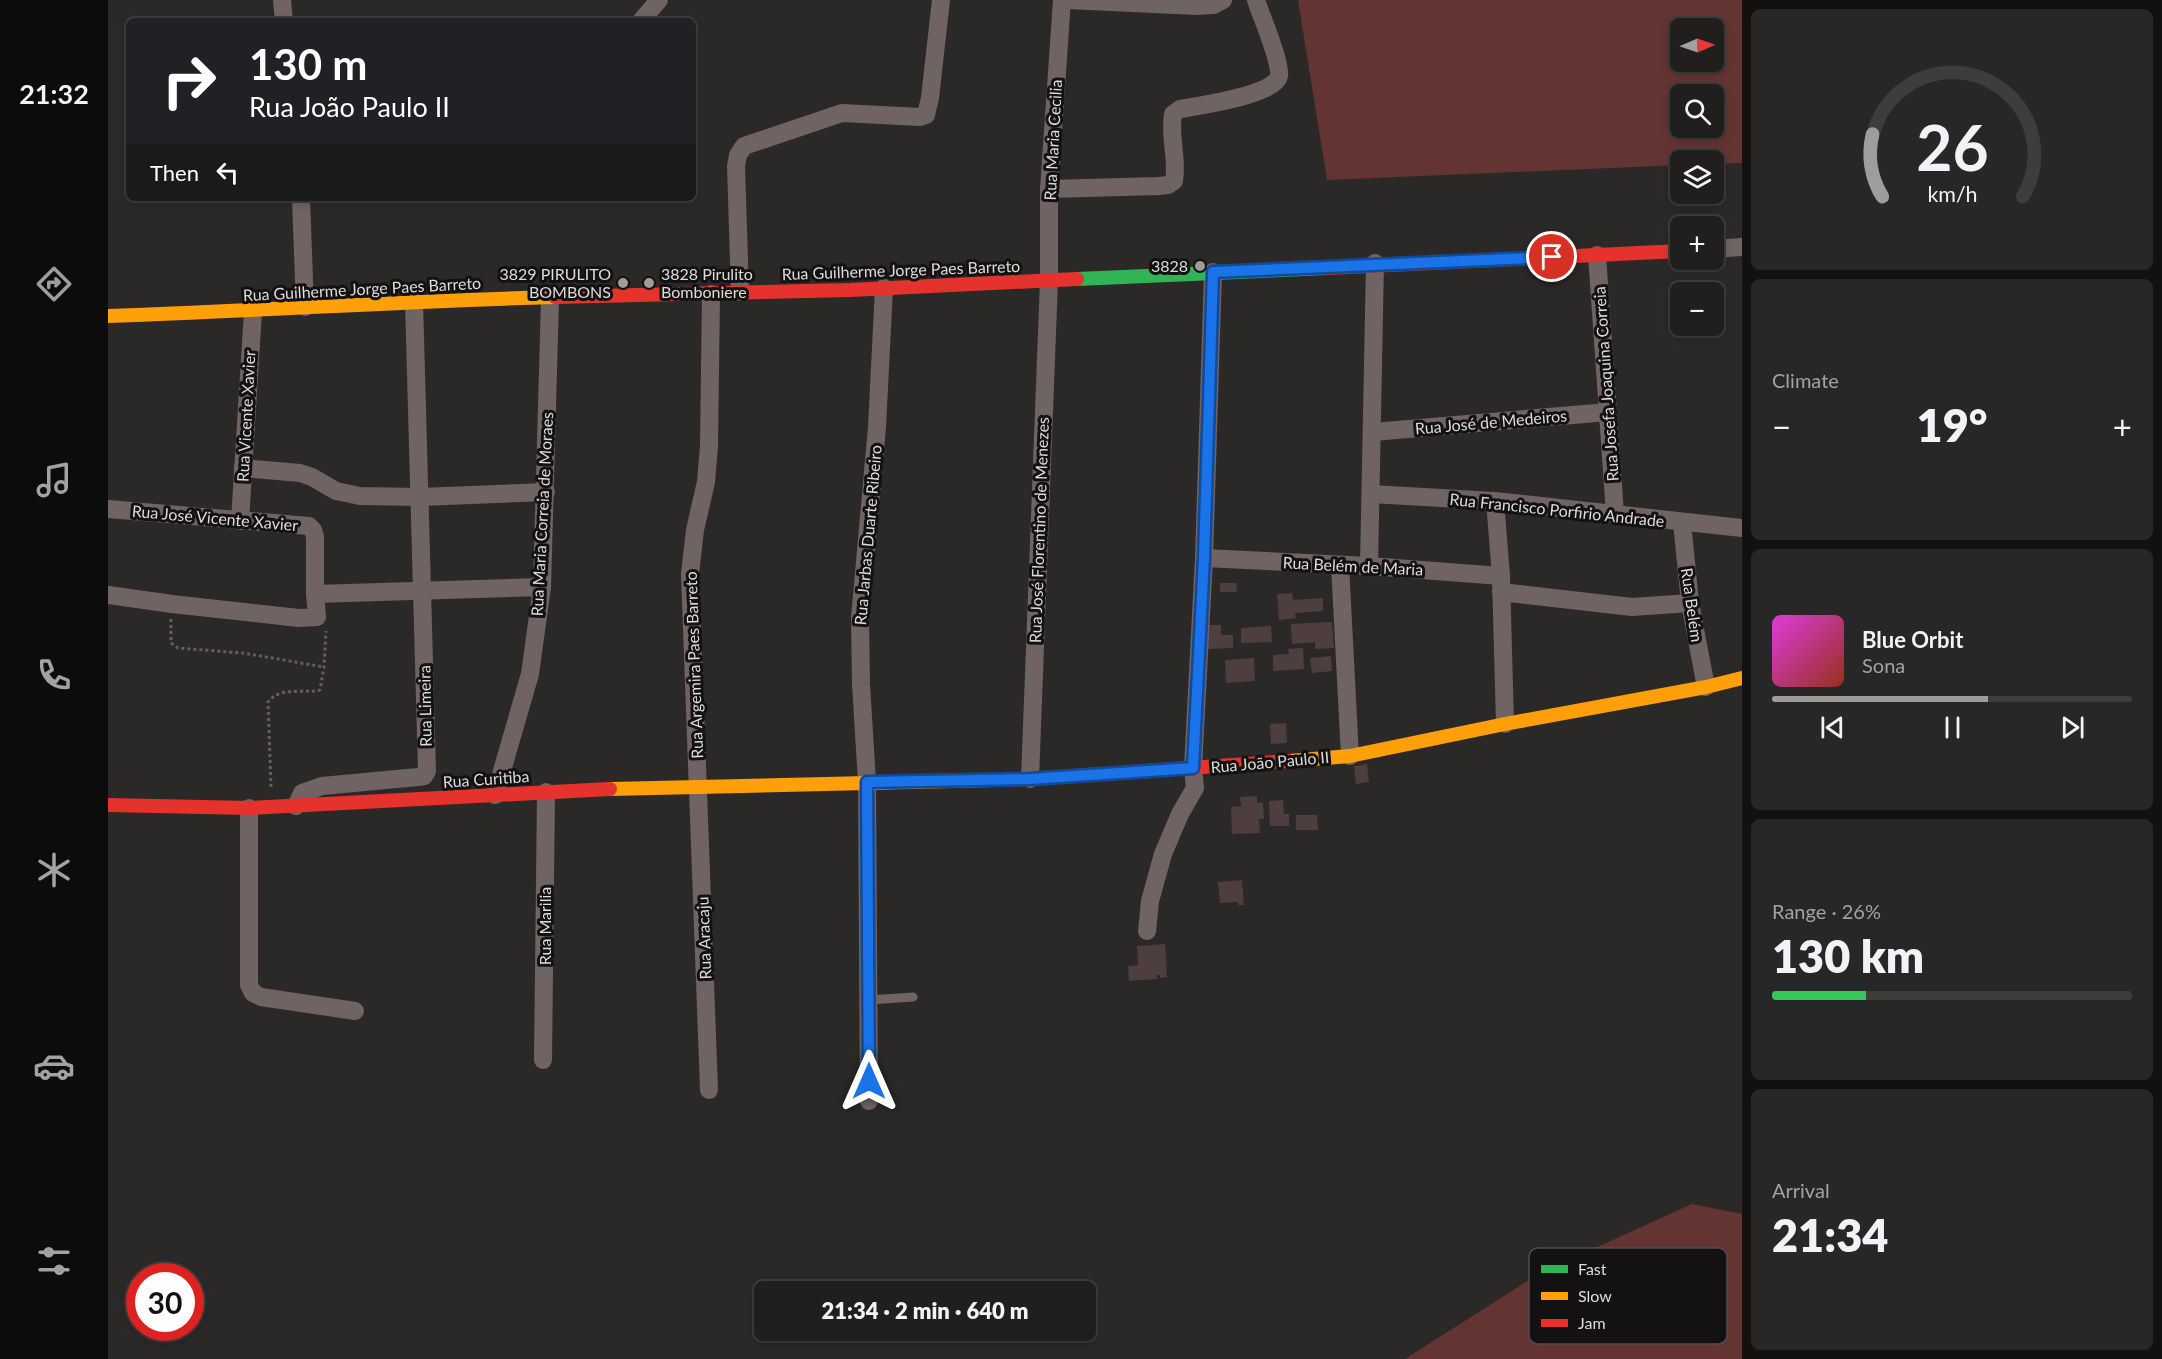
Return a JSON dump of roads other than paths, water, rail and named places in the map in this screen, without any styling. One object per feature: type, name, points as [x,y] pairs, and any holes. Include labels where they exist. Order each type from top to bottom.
[{"type":"street","points":[[282,0],[284,18]]},
{"type":"street","points":[[644,18],[659,0]]},
{"type":"street","points":[[740,292],[735,174],[738,155],[744,146],[842,113],[920,117],[926,115],[930,98],[940,0]]},
{"type":"street","name":"Rua Maria Cecilia","points":[[1049,280],[1049,189],[1062,0]]},
{"type":"street","points":[[1068,0],[1197,6],[1214,5],[1223,0]]},
{"type":"street","points":[[1049,189],[1159,186],[1168,185],[1174,181],[1176,170],[1171,127],[1173,114],[1180,110],[1240,98],[1274,84],[1278,80],[1276,59],[1256,0]]},
{"type":"street","points":[[301,201],[305,307]]},
{"type":"street","points":[[1724,248],[1742,247]]},
{"type":"street","name":"Rua Guilherme Jorge Paes Barreto","points":[[108,316],[252,311],[414,301],[884,288],[1670,251]]},
{"type":"street","name":"Rua Josefa Joaquina Correia","points":[[1597,255],[1615,513]]},
{"type":"street","points":[[1369,566],[1375,263]]},
{"type":"street","points":[[1147,931],[1150,901],[1162,854],[1195,788],[1193,768],[1204,558],[1213,272]]},
{"type":"street","name":"Rua José Florentino de Menezes","points":[[1030,779],[1049,280]]},
{"type":"street","name":"Rua Jarbas Duarte Ribeiro","points":[[869,1101],[867,782],[861,684],[860,618],[877,427],[884,288]]},
{"type":"street","name":"Rua Argemira Paes Barreto","points":[[698,786],[690,574],[694,531],[706,482],[709,446],[711,294]]},
{"type":"street","name":"Rua Maria Correia de Moraes","points":[[495,795],[530,674],[542,587],[550,299]]},
{"type":"street","name":"Rua Limeira","points":[[296,806],[302,793],[322,786],[424,776],[427,771],[414,301]]},
{"type":"street","name":"Rua Vicente Xavier","points":[[240,521],[252,311]]},
{"type":"street","name":"Rua José de Medeiros","points":[[1373,432],[1608,412]]},
{"type":"street","points":[[243,468],[300,473],[346,495],[420,497],[546,492]]},
{"type":"street","name":"Rua Francisco Porfirio Andrade","points":[[1371,494],[1495,501],[1742,528]]},
{"type":"street","points":[[1495,501],[1501,584],[1505,724]]},
{"type":"street","name":"Rua José Vicente Xavier","points":[[108,509],[309,526],[315,537],[315,594]]},
{"type":"street","name":"Rua Belém","points":[[1682,522],[1690,603],[1706,687]]},
{"type":"street","name":"Rua Belém de Maria","points":[[1204,558],[1369,566],[1501,584],[1632,607],[1690,603]]},
{"type":"street","name":"Rua João Paulo II","points":[[1340,565],[1350,756]]},
{"type":"street","points":[[108,595],[299,618],[317,617],[315,594],[542,587]]},
{"type":"street","name":"Rua João Paulo II","points":[[867,782],[1030,779],[1350,756],[1505,724],[1706,687],[1742,678]]},
{"type":"street","name":"Rua Curitiba","points":[[108,805],[249,808],[546,792],[867,782]]},
{"type":"street","name":"Rua Aracaju","points":[[698,786],[709,1090]]},
{"type":"street","name":"Rua Marilia","points":[[543,1060],[546,792]]},
{"type":"street","points":[[249,808],[249,985],[253,993],[261,997],[355,1011]]},
{"type":"lane","points":[[869,1000],[913,998]]},
{"type":"place","name":"3828","points":[[1200,266]]},
{"type":"place","name":"3829 PIRULITO BOMBONS","points":[[623,283]]},
{"type":"place","name":"3828 Pirulito Bomboniere","points":[[649,283]]}]
